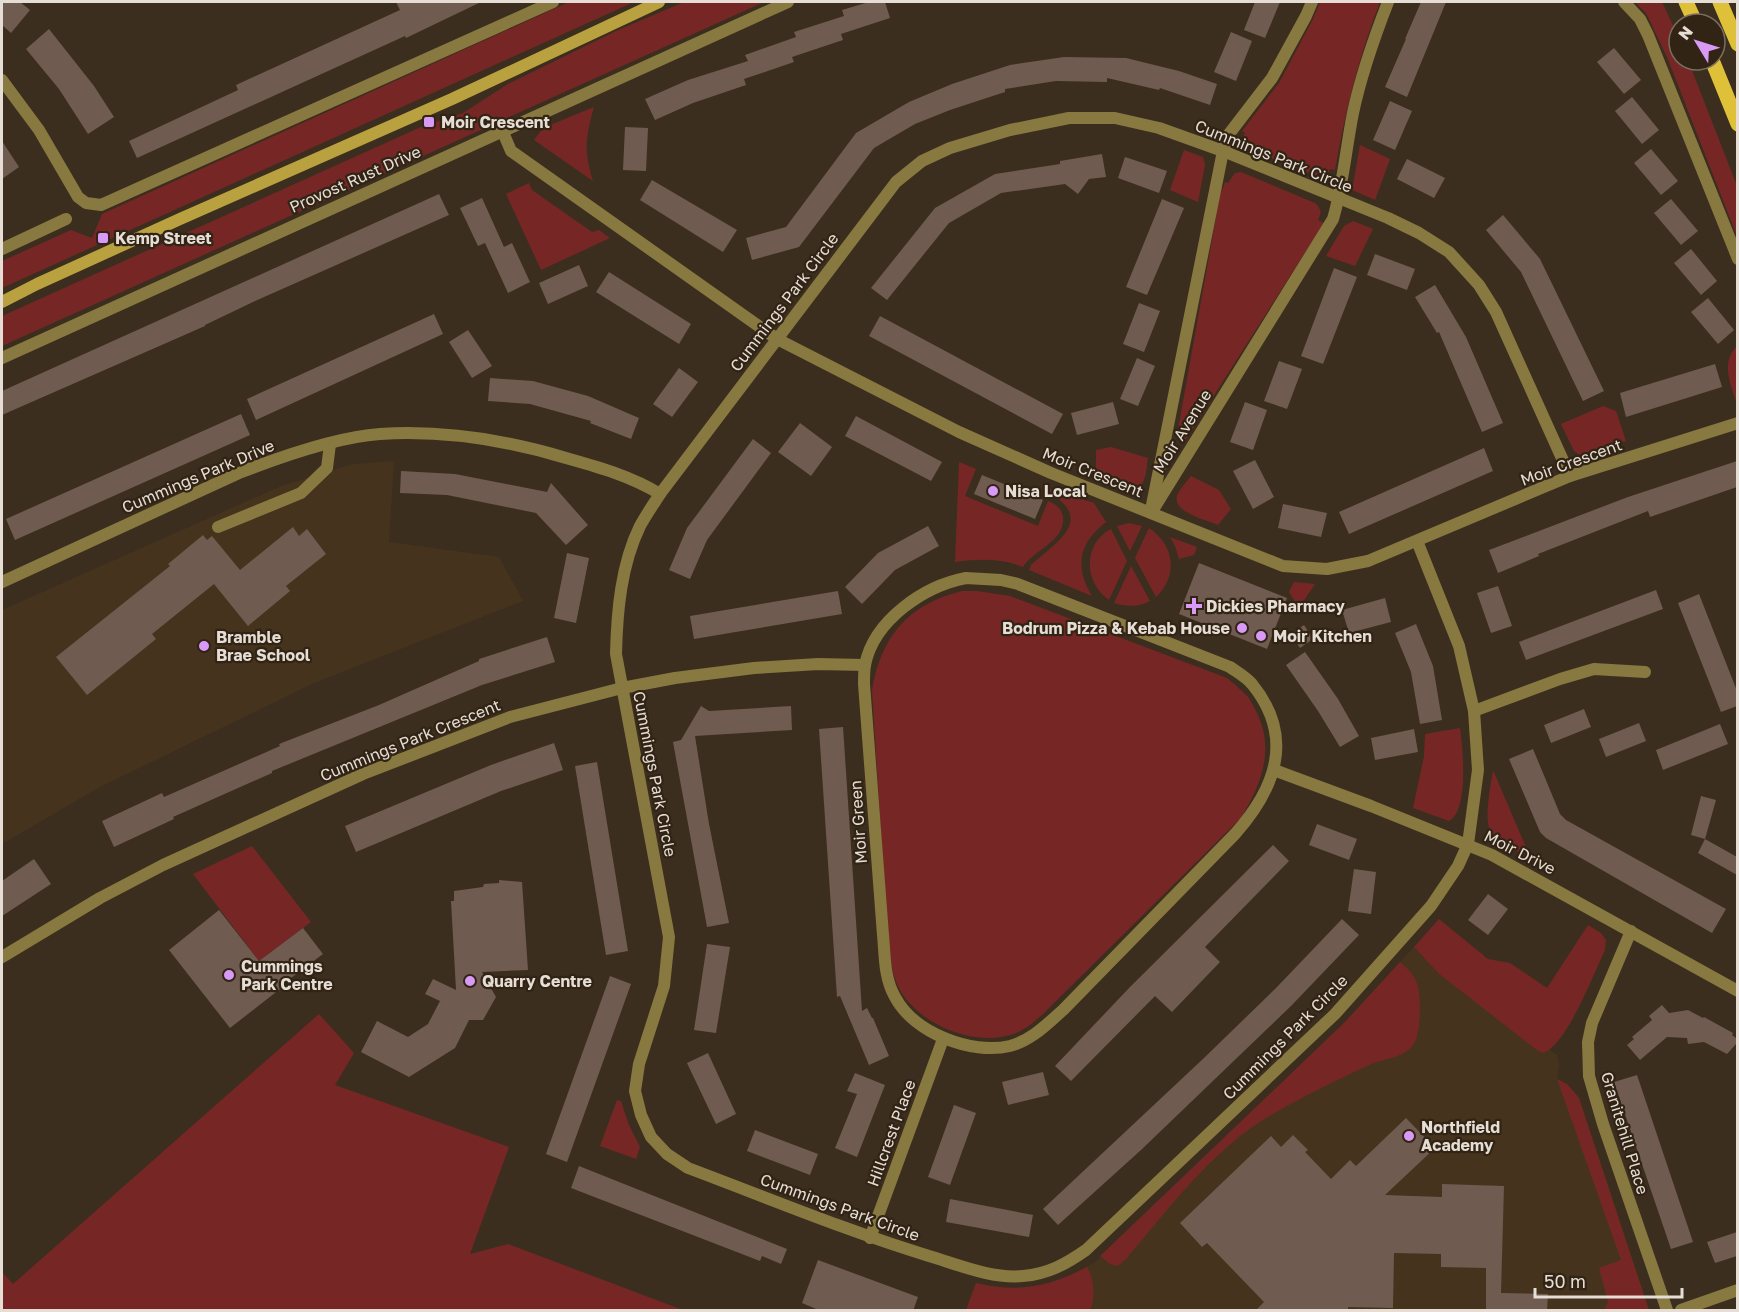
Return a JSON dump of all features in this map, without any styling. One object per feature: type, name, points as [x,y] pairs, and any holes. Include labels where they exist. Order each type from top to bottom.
[{"type":"main road","points":[[1720,2],[1737,44]]},
{"type":"main road","points":[[1717,72],[1737,124]]},
{"type":"street","points":[[2,80],[39,130],[78,197],[86,203],[101,205],[553,2]]},
{"type":"street","name":"Provost Rust Drive","points":[[2,302],[180,219],[452,99],[659,2]]},
{"type":"street","name":"Provost Rust Drive","points":[[2,358],[788,2]]},
{"type":"street","name":"Moir Avenue","points":[[1150,513],[1223,152],[1230,134],[1272,78],[1312,2]]},
{"type":"street","name":"Moir Avenue","points":[[1150,513],[1333,219],[1339,200],[1354,111],[1372,43],[1388,2]]},
{"type":"street","points":[[1624,2],[1640,20],[1648,35],[1737,259]]},
{"type":"street","name":"Cummings Park Circle","points":[[1417,541],[1459,646],[1474,711],[1478,770],[1468,844],[1458,866],[1431,906],[1335,1014],[1086,1250],[1066,1264],[1044,1273],[1021,1276],[995,1274],[962,1266],[870,1238],[688,1168],[667,1154],[651,1137],[641,1115],[635,1091],[639,1064],[664,986],[669,937],[616,654],[617,615],[625,570],[639,527],[660,494],[896,182],[922,161],[950,148],[1010,130],[1069,118],[1114,118],[1159,128],[1223,152],[1388,218],[1419,233],[1449,252],[1479,285],[1496,312],[1570,476]]},
{"type":"street","name":"Moir Crescent","points":[[502,130],[511,150],[777,339],[959,432],[1051,473],[1283,566],[1328,569],[1368,561],[1570,476],[1737,423]]},
{"type":"street","points":[[2,249],[66,219]]},
{"type":"street","name":"Cummings Park Drive","points":[[2,582],[239,473],[276,459],[330,444],[379,434],[420,434],[487,439],[547,452],[599,467],[645,485],[660,494]]},
{"type":"street","points":[[218,526],[301,493],[327,468],[330,444]]},
{"type":"street","name":"Moir Green","points":[[966,578],[986,578],[1018,584],[1230,667],[1251,682],[1271,720],[1276,752],[1274,770],[1259,804],[1235,834],[1063,1010],[1033,1036],[1011,1046],[989,1048],[966,1045],[943,1039],[916,1021],[895,998],[887,976],[864,684],[865,665],[878,637],[897,613],[919,594],[950,581],[966,578]]},
{"type":"street","name":"Cummings Park Crescent","points":[[2,957],[100,898],[164,865],[363,774],[510,717],[622,688],[754,668],[818,664],[865,665]]},
{"type":"street","points":[[1474,711],[1594,669],[1645,672]]},
{"type":"street","name":"Moir Drive","points":[[1274,770],[1492,855],[1737,991]]},
{"type":"street","name":"Granitehill Place","points":[[1630,931],[1592,1023],[1588,1042],[1589,1076],[1667,1311]]},
{"type":"street","name":"Hillcrest Place","points":[[870,1238],[943,1039]]},
{"type":"street","points":[[1681,1311],[1737,1290]]},
{"type":"shaded area","points":[[569,2],[634,2],[2,288],[2,261],[71,230],[92,238],[102,214]]},
{"type":"shaded area","points":[[684,2],[764,2],[2,346],[2,316],[421,127],[463,113],[508,84],[616,31]]},
{"type":"shaded area","points":[[1320,2],[1380,2],[1353,84],[1335,170],[1330,169],[1328,173],[1320,177],[1246,148],[1242,144],[1245,133],[1242,131],[1279,83]]},
{"type":"shaded area","points":[[1635,2],[1662,2],[1667,13],[1667,57],[1646,13]]},
{"type":"shaded area","points":[[1673,72],[1693,72],[1737,186],[1737,236]]},
{"type":"shaded area","points":[[594,107],[587,144],[593,181],[534,140],[543,128]]},
{"type":"shaded area","points":[[1360,145],[1390,159],[1375,200],[1352,190]]},
{"type":"shaded area","points":[[1184,150],[1203,157],[1205,165],[1198,202],[1170,190]]},
{"type":"shaded area","points":[[1241,172],[1315,203],[1320,211],[1318,220],[1324,223],[1186,439],[1181,440],[1177,435],[1220,195],[1225,182],[1228,183],[1235,173]]},
{"type":"shaded area","points":[[529,183],[532,190],[592,232],[599,230],[610,238],[541,270],[506,194]]},
{"type":"shaded area","points":[[1353,221],[1373,229],[1355,266],[1326,256],[1344,226]]},
{"type":"shaded area","points":[[1737,346],[1737,404],[1728,367],[1732,353]]},
{"type":"shaded area","points":[[1603,406],[1616,411],[1626,441],[1580,455],[1574,451],[1561,424]]},
{"type":"shaded area","points":[[1111,447],[1148,458],[1144,480],[1135,490],[1096,475],[1096,450]]},
{"type":"shaded area","name":"Bramble Brae School","points":[[394,461],[389,542],[499,557],[523,601],[314,683],[100,787],[2,844],[2,610],[281,486],[353,464]]},
{"type":"shaded area","points":[[959,462],[976,469],[965,496],[1038,526],[1048,501],[1056,505],[1061,512],[1063,517],[1059,533],[1023,567],[989,560],[955,562]]},
{"type":"shaded area","points":[[1191,476],[1219,490],[1231,509],[1218,525],[1185,511],[1177,502],[1178,494]]},
{"type":"shaded area","points":[[1049,489],[1094,503],[1106,522],[1090,538],[1082,556],[1083,575],[1092,596],[1029,570],[1031,565],[1060,540],[1070,522],[1069,512],[1062,502],[1048,492]]},
{"type":"shaded area","points":[[1129,523],[1142,526],[1130,551],[1117,526]]},
{"type":"shaded area","points":[[1149,528],[1164,543],[1170,561],[1168,579],[1156,597],[1135,558]]},
{"type":"shaded area","points":[[1111,529],[1127,561],[1109,600],[1095,584],[1090,564],[1095,544]]},
{"type":"shaded area","points":[[1170,537],[1197,547],[1194,555],[1179,559]]},
{"type":"shaded area","points":[[1131,566],[1150,601],[1132,606],[1114,603]]},
{"type":"shaded area","points":[[1294,582],[1315,584],[1299,608],[1289,592]]},
{"type":"shaded area","points":[[962,591],[1010,596],[1227,678],[1251,701],[1265,741],[1260,780],[1241,818],[1040,1016],[1019,1032],[995,1038],[980,1038],[949,1030],[935,1023],[910,1004],[898,986],[888,943],[872,690],[882,654],[900,626],[926,604]]},
{"type":"shaded area","points":[[1460,728],[1463,764],[1462,792],[1460,805],[1449,821],[1413,808],[1424,756],[1425,734]]},
{"type":"shaded area","points":[[1493,770],[1528,852],[1527,856],[1498,840],[1489,827],[1488,802]]},
{"type":"shaded area","points":[[252,846],[311,922],[259,961],[193,874]]},
{"type":"shaded area","points":[[1439,919],[1488,959],[1510,963],[1547,988],[1588,925],[1601,933],[1606,940],[1605,950],[1571,1022],[1553,1046],[1544,1053],[1538,1051],[1438,973],[1414,947]]},
{"type":"shaded area","name":"Northfield Academy","points":[[1414,947],[1438,973],[1557,1055],[1559,1064],[1557,1079],[1567,1084],[1579,1098],[1649,1310],[966,1310],[976,1283],[995,1288],[1019,1289],[1042,1286],[1066,1278],[1095,1262],[1345,1022]]},
{"type":"shaded area","points":[[1400,962],[1414,976],[1419,993],[1418,1034],[1409,1050],[1342,1078],[1263,1120],[1207,1166],[1118,1266],[1110,1264],[1100,1256],[1345,1022]]},
{"type":"shaded area","points":[[319,1014],[354,1053],[335,1085],[509,1147],[470,1254],[508,1244],[683,1310],[2,1310],[2,1272],[13,1284]]},
{"type":"shaded area","points":[[1557,1079],[1567,1084],[1579,1098],[1649,1310],[1604,1310],[1608,1302],[1599,1268],[1621,1260]]},
{"type":"shaded area","points":[[617,1100],[621,1101],[640,1147],[636,1159],[600,1146]]},
{"type":"shaded area","points":[[1087,1267],[1093,1288],[1090,1310],[966,1310],[976,1283],[1020,1288],[1059,1279]]},
{"type":"building","points":[[2,2],[20,2],[30,10],[11,33],[2,25]]},
{"type":"building","points":[[396,2],[481,2],[406,38],[405,36],[137,158],[129,141],[238,90],[236,85],[400,10]]},
{"type":"building","points":[[869,2],[885,2],[890,18],[841,34],[843,40],[792,57],[794,62],[744,79],[746,85],[693,103],[655,120],[645,99],[688,80],[748,61],[745,55],[796,37],[794,32],[844,16],[842,10]]},
{"type":"building","points":[[1255,2],[1280,2],[1265,38],[1244,30]]},
{"type":"building","points":[[1421,2],[1446,2],[1407,97],[1385,87]]},
{"type":"building","points":[[49,29],[94,86],[114,117],[88,134],[59,89],[26,49]]},
{"type":"building","points":[[1231,32],[1252,41],[1236,81],[1214,72]]},
{"type":"building","points":[[1614,48],[1641,80],[1624,94],[1597,62]]},
{"type":"building","points":[[1064,57],[1126,58],[1179,71],[1217,84],[1210,105],[1160,88],[1159,90],[1107,78],[1107,82],[1056,81],[1005,89],[1005,92],[915,124],[874,148],[799,247],[752,260],[746,238],[786,227],[856,133],[909,102],[952,84],[1010,65]]},
{"type":"building","points":[[1632,97],[1659,130],[1642,144],[1615,111]]},
{"type":"building","points":[[1390,101],[1412,111],[1395,150],[1373,140]]},
{"type":"building","points":[[625,127],[648,128],[646,171],[623,170]]},
{"type":"building","points":[[2,141],[19,167],[2,179]]},
{"type":"building","points":[[1651,149],[1678,181],[1661,195],[1634,163]]},
{"type":"building","points":[[1102,154],[1106,177],[1089,179],[1078,194],[1065,184],[1001,193],[949,223],[887,300],[871,288],[935,208],[995,174],[1060,164],[1060,161]]},
{"type":"building","points":[[1125,157],[1167,171],[1159,193],[1118,178]]},
{"type":"building","points":[[1407,159],[1445,178],[1434,198],[1397,179]]},
{"type":"building","points":[[652,180],[737,230],[723,252],[640,200]]},
{"type":"building","points":[[439,194],[449,215],[2,415],[2,391]]},
{"type":"building","points":[[482,198],[504,247],[512,243],[530,282],[508,293],[485,243],[478,246],[460,208]]},
{"type":"building","points":[[1162,199],[1184,208],[1147,295],[1126,287]]},
{"type":"building","points":[[1671,199],[1698,231],[1681,245],[1654,213]]},
{"type":"building","points":[[1503,215],[1540,259],[1604,391],[1583,401],[1521,272],[1486,230]]},
{"type":"building","points":[[1691,249],[1717,281],[1701,295],[1674,263]]},
{"type":"building","points":[[1375,254],[1415,269],[1407,290],[1367,275]]},
{"type":"building","points":[[579,265],[588,286],[548,304],[539,283]]},
{"type":"building","points":[[1334,268],[1357,277],[1323,364],[1301,356]]},
{"type":"building","points":[[609,272],[691,324],[679,344],[596,292]]},
{"type":"building","points":[[1435,285],[1466,337],[1503,423],[1482,432],[1439,332],[1437,333],[1415,297]]},
{"type":"building","points":[[1708,298],[1734,330],[1718,344],[1691,312]]},
{"type":"building","points":[[1139,303],[1160,311],[1144,352],[1123,344]]},
{"type":"building","points":[[434,314],[443,334],[256,420],[247,399]]},
{"type":"building","points":[[880,316],[1063,414],[1052,434],[869,336]]},
{"type":"building","points":[[468,330],[492,366],[472,378],[449,342]]},
{"type":"building","points":[[1137,358],[1155,366],[1138,406],[1120,399]]},
{"type":"building","points":[[1279,361],[1302,369],[1287,409],[1264,401]]},
{"type":"building","points":[[1715,364],[1722,387],[1626,417],[1620,393]]},
{"type":"building","points":[[679,368],[698,382],[672,417],[653,404]]},
{"type":"building","points":[[490,378],[533,381],[588,396],[639,418],[631,439],[590,423],[591,421],[530,404],[488,401]]},
{"type":"building","points":[[1113,402],[1119,424],[1077,435],[1071,413]]},
{"type":"building","points":[[1245,402],[1267,410],[1253,450],[1230,442]]},
{"type":"building","points":[[241,414],[250,435],[15,540],[6,519]]},
{"type":"building","points":[[856,416],[942,462],[931,481],[845,436]]},
{"type":"building","points":[[800,423],[832,447],[811,476],[778,452]]},
{"type":"building","points":[[753,439],[771,453],[707,540],[690,579],[669,570],[687,528]]},
{"type":"building","points":[[1484,448],[1493,471],[1349,534],[1339,512]]},
{"type":"building","points":[[1255,460],[1274,497],[1253,509],[1233,471]]},
{"type":"building","points":[[1737,461],[1737,487],[1650,517],[1648,511],[1538,554],[1539,556],[1498,573],[1489,550],[1628,497]]},
{"type":"building","points":[[401,471],[455,474],[547,492],[551,483],[588,525],[566,545],[536,513],[447,495],[400,493]]},
{"type":"building","points":[[982,475],[1043,500],[1035,519],[974,494]]},
{"type":"building","points":[[1283,504],[1327,513],[1321,537],[1278,528]]},
{"type":"building","points":[[928,526],[939,546],[895,570],[862,604],[845,587],[878,553]]},
{"type":"building","points":[[293,527],[299,536],[307,529],[326,554],[286,586],[290,591],[248,626],[214,584],[152,634],[156,639],[87,695],[56,657],[170,566],[168,564],[203,535],[207,540],[212,536],[240,570]]},
{"type":"building","points":[[567,553],[589,558],[576,623],[554,618]]},
{"type":"building","points":[[1199,563],[1287,598],[1267,649],[1179,614]]},
{"type":"building","points":[[1498,586],[1512,626],[1491,633],[1477,593]]},
{"type":"building","points":[[1656,590],[1663,609],[1526,660],[1519,642]]},
{"type":"building","points":[[838,591],[842,614],[694,639],[690,616]]},
{"type":"building","points":[[1699,594],[1737,691],[1737,706],[1721,712],[1678,603]]},
{"type":"building","points":[[1385,598],[1391,622],[1349,633],[1342,610]]},
{"type":"building","points":[[1416,624],[1433,666],[1442,720],[1420,724],[1411,672],[1395,633]]},
{"type":"building","points":[[1304,625],[1313,639],[1300,648],[1291,634]]},
{"type":"building","points":[[547,637],[555,662],[482,685],[272,771],[272,773],[173,817],[174,819],[114,847],[102,821],[162,793],[164,797],[280,746],[279,744],[379,705],[479,661],[479,659]]},
{"type":"building","points":[[1305,652],[1338,699],[1359,736],[1340,747],[1286,665]]},
{"type":"building","points":[[701,706],[709,711],[791,706],[792,730],[695,736],[709,824],[729,923],[707,927],[673,742],[681,740]]},
{"type":"building","points":[[1584,709],[1591,727],[1551,743],[1544,725]]},
{"type":"building","points":[[1639,723],[1646,741],[1606,757],[1599,739]]},
{"type":"building","points":[[1720,724],[1728,744],[1663,770],[1656,750]]},
{"type":"building","points":[[843,727],[862,1011],[867,1008],[889,1056],[869,1065],[840,996],[837,997],[819,729]]},
{"type":"building","points":[[1414,729],[1418,752],[1375,760],[1371,738]]},
{"type":"building","points":[[554,743],[563,770],[501,791],[356,852],[345,826],[491,765]]},
{"type":"building","points":[[1533,749],[1560,814],[1566,820],[1726,909],[1712,933],[1546,838],[1540,832],[1509,759]]},
{"type":"building","points":[[597,762],[628,951],[606,955],[575,766]]},
{"type":"building","points":[[1701,796],[1716,800],[1705,839],[1691,835]]},
{"type":"building","points":[[1317,824],[1357,839],[1349,860],[1309,845]]},
{"type":"building","points":[[1705,839],[1737,857],[1737,875],[1698,853]]},
{"type":"building","points":[[1273,845],[1289,861],[1205,947],[1220,962],[1172,1012],[1155,996],[1071,1081],[1055,1066],[1130,987]]},
{"type":"building","points":[[34,859],[51,884],[2,916],[2,881]]},
{"type":"building","points":[[1354,869],[1376,872],[1371,914],[1348,911]]},
{"type":"building","name":"Quarry Centre","points":[[499,880],[522,882],[528,970],[482,972],[496,997],[483,1020],[469,1020],[455,1048],[409,1077],[361,1052],[377,1021],[408,1037],[428,1024],[440,1001],[425,994],[433,979],[456,990],[451,901],[454,901],[454,891],[483,887],[484,884],[499,883]]},
{"type":"building","points":[[1488,894],[1508,909],[1488,935],[1468,920]]},
{"type":"building","name":"Cummings Park Centre","points":[[219,910],[259,961],[303,928],[323,954],[230,1028],[169,950]]},
{"type":"building","points":[[1342,919],[1359,935],[1291,1006],[1141,1150],[1058,1225],[1043,1209],[1205,1057]]},
{"type":"building","points":[[707,944],[730,947],[716,1033],[694,1030]]},
{"type":"building","points":[[610,976],[631,984],[567,1162],[546,1154]]},
{"type":"building","points":[[1662,1005],[1669,1013],[1688,1010],[1704,1017],[1733,1033],[1737,1043],[1727,1054],[1704,1042],[1688,1044],[1687,1038],[1667,1037],[1640,1060],[1627,1045],[1634,1039],[1632,1037],[1652,1020],[1649,1016]]},
{"type":"building","points":[[708,1053],[736,1114],[716,1124],[687,1063]]},
{"type":"building","points":[[1043,1072],[1049,1095],[1008,1105],[1002,1082]]},
{"type":"building","points":[[855,1073],[885,1085],[857,1157],[835,1148],[857,1094],[847,1091]]},
{"type":"building","points":[[1637,1075],[1693,1242],[1671,1249],[1614,1082]]},
{"type":"building","points":[[954,1105],[976,1113],[950,1185],[928,1177]]},
{"type":"building","points":[[1406,1118],[1435,1148],[1385,1195],[1442,1197],[1442,1184],[1504,1186],[1501,1293],[1548,1294],[1547,1311],[1486,1311],[1486,1268],[1441,1267],[1441,1254],[1394,1253],[1393,1308],[1348,1307],[1348,1311],[1255,1311],[1264,1302],[1207,1243],[1202,1247],[1180,1223],[1271,1136],[1281,1147],[1293,1135],[1308,1150],[1305,1152],[1331,1179],[1350,1160],[1356,1166]]},
{"type":"building","points":[[755,1130],[818,1154],[810,1175],[747,1151]]},
{"type":"building","points":[[579,1166],[787,1249],[781,1264],[762,1256],[760,1261],[571,1188]]},
{"type":"building","points":[[950,1199],[1033,1215],[1029,1237],[946,1222]]},
{"type":"building","points":[[1737,1232],[1737,1256],[1715,1263],[1707,1242]]},
{"type":"building","points":[[818,1260],[918,1297],[913,1311],[821,1311],[802,1303]]},
{"type":"place","name":"Moir Crescent","points":[[429,122]]},
{"type":"place","name":"Kemp Street","points":[[103,238]]},
{"type":"place","name":"Nisa Local","points":[[993,491]]},
{"type":"place","name":"Dickies Pharmacy","points":[[1194,606]]},
{"type":"place","name":"Bodrum Pizza & Kebab House","points":[[1242,628]]},
{"type":"place","name":"Moir Kitchen","points":[[1261,636]]},
{"type":"place","name":"Bramble Brae School","points":[[204,646]]},
{"type":"place","name":"Cummings Park Centre","points":[[229,975]]},
{"type":"place","name":"Quarry Centre","points":[[470,981]]},
{"type":"place","name":"Northfield Academy","points":[[1409,1136]]}]
